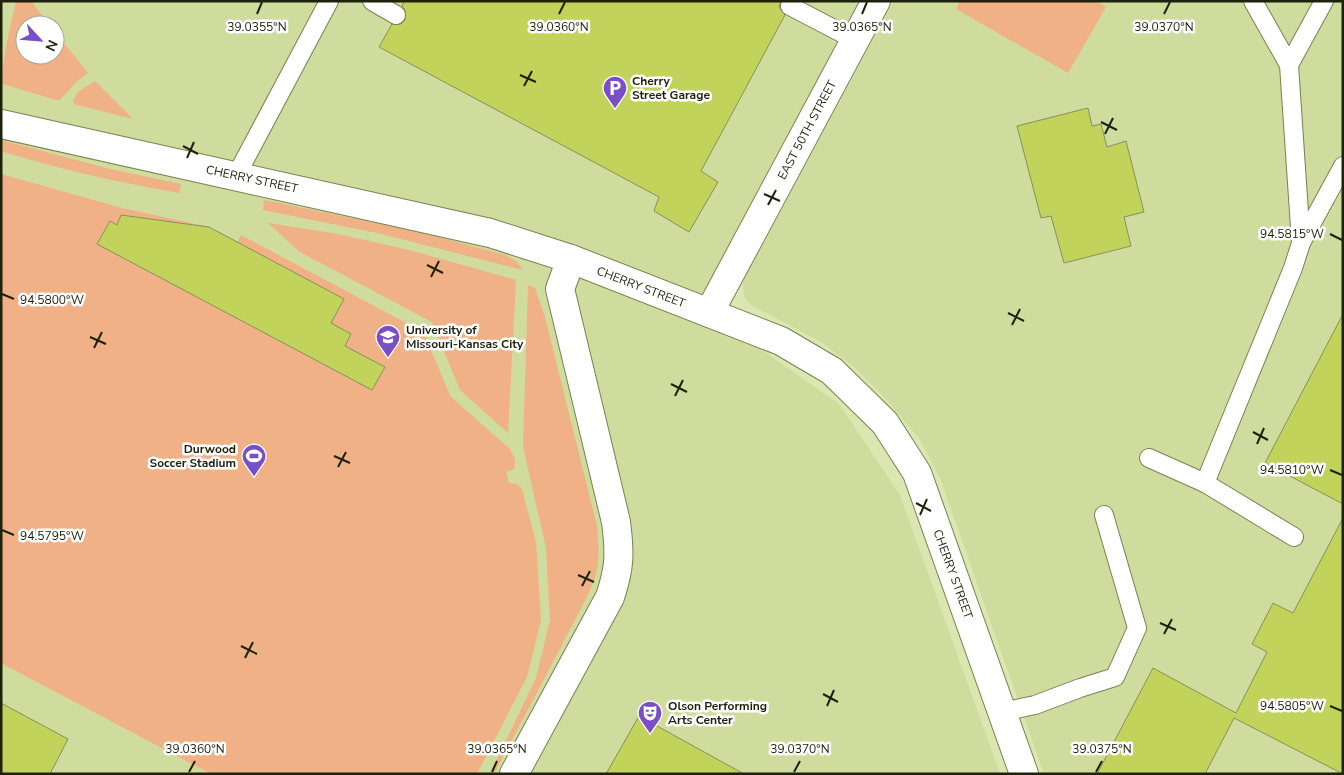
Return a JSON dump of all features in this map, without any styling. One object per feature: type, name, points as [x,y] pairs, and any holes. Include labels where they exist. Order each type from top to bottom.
[{"type":"street","name":"EAST 50TH STREET","points":[[709,313],[876,1]]},
{"type":"street","name":"CHERRY STREET","points":[[1,124],[490,233],[571,259],[781,341],[832,371],[885,423],[917,473],[1024,774]]},
{"type":"street","points":[[514,774],[610,597],[618,574],[619,548],[616,522],[560,289],[571,259]]},
{"type":"lane","points":[[236,176],[329,1]]},
{"type":"lane","points":[[372,1],[396,15]]},
{"type":"lane","points":[[1253,1],[1289,65],[1301,243]]},
{"type":"lane","points":[[1289,65],[1324,1]]},
{"type":"lane","points":[[790,6],[855,40]]},
{"type":"lane","points":[[1205,483],[1301,243],[1343,166]]},
{"type":"lane","points":[[1149,458],[1205,483],[1294,537]]},
{"type":"lane","points":[[1002,712],[1035,705],[1115,677],[1136,628],[1104,514]]},
{"type":"shaded area","name":"University of Missouri-Kansas City","points":[[1,1],[875,1],[709,313],[839,404],[900,495],[1000,774],[1,774]]},
{"type":"shaded area","points":[[16,1],[31,1],[42,15],[15,15],[15,65],[65,65],[65,44],[88,73],[76,82],[60,100],[3,84],[9,31]]},
{"type":"shaded area","points":[[894,1],[1343,1],[1343,774],[1044,774],[940,478],[919,438],[883,396],[854,367],[821,342],[751,305],[744,297],[743,281]]},
{"type":"shaded area","points":[[960,1],[1096,1],[1106,7],[1068,73],[956,9]]},
{"type":"shaded area","points":[[95,81],[133,119],[74,104],[73,101],[78,92]]},
{"type":"shaded area","points":[[1,140],[110,169],[181,184],[179,193],[90,175],[23,158],[1,151]]},
{"type":"shaded area","name":"Durwood Soccer Stadium","points":[[1,174],[122,208],[209,227],[237,243],[241,235],[423,332],[451,397],[510,449],[515,459],[515,467],[513,470],[506,472],[509,483],[517,484],[522,489],[536,543],[541,620],[527,677],[477,774],[211,774],[1,663]]},
{"type":"shaded area","points":[[264,200],[416,231],[505,255],[516,261],[523,270],[377,233],[263,210]]},
{"type":"shaded area","points":[[268,223],[338,234],[413,251],[516,280],[508,433],[460,390],[432,322],[300,252]]},
{"type":"shaded area","points":[[528,285],[535,288],[545,317],[597,526],[598,566],[584,603],[494,774],[490,774],[536,678],[550,620],[546,548],[523,447]]},
{"type":"building","name":"Cherry Street Garage","points":[[404,1],[781,1],[779,7],[785,15],[701,171],[718,182],[689,232],[654,211],[659,197],[379,47],[392,24],[401,24],[405,20],[405,10],[402,6]]},
{"type":"building","points":[[1088,108],[1092,126],[1101,124],[1107,147],[1126,141],[1144,212],[1124,217],[1131,246],[1064,263],[1051,216],[1041,218],[1017,126]]},
{"type":"building","points":[[121,215],[209,227],[344,299],[331,323],[351,334],[345,346],[385,367],[372,390],[97,244],[110,221],[117,225]]},
{"type":"building","points":[[1343,314],[1343,504],[1265,463]]},
{"type":"building","points":[[1343,518],[1343,774],[1234,718],[1205,774],[1097,774],[1153,668],[1236,713],[1267,652],[1252,644],[1273,603],[1293,613]]},
{"type":"building","points":[[1,703],[68,739],[50,774],[1,774]]},
{"type":"building","name":"Olson Performing Arts Center","points":[[639,716],[744,774],[606,774]]},
{"type":"place","name":"Cherry Street Garage","points":[[615,109]]},
{"type":"place","name":"University of Missouri-Kansas City","points":[[388,358]]},
{"type":"place","name":"Durwood Soccer Stadium","points":[[254,477]]},
{"type":"place","name":"Olson Performing Arts Center","points":[[650,734]]}]
